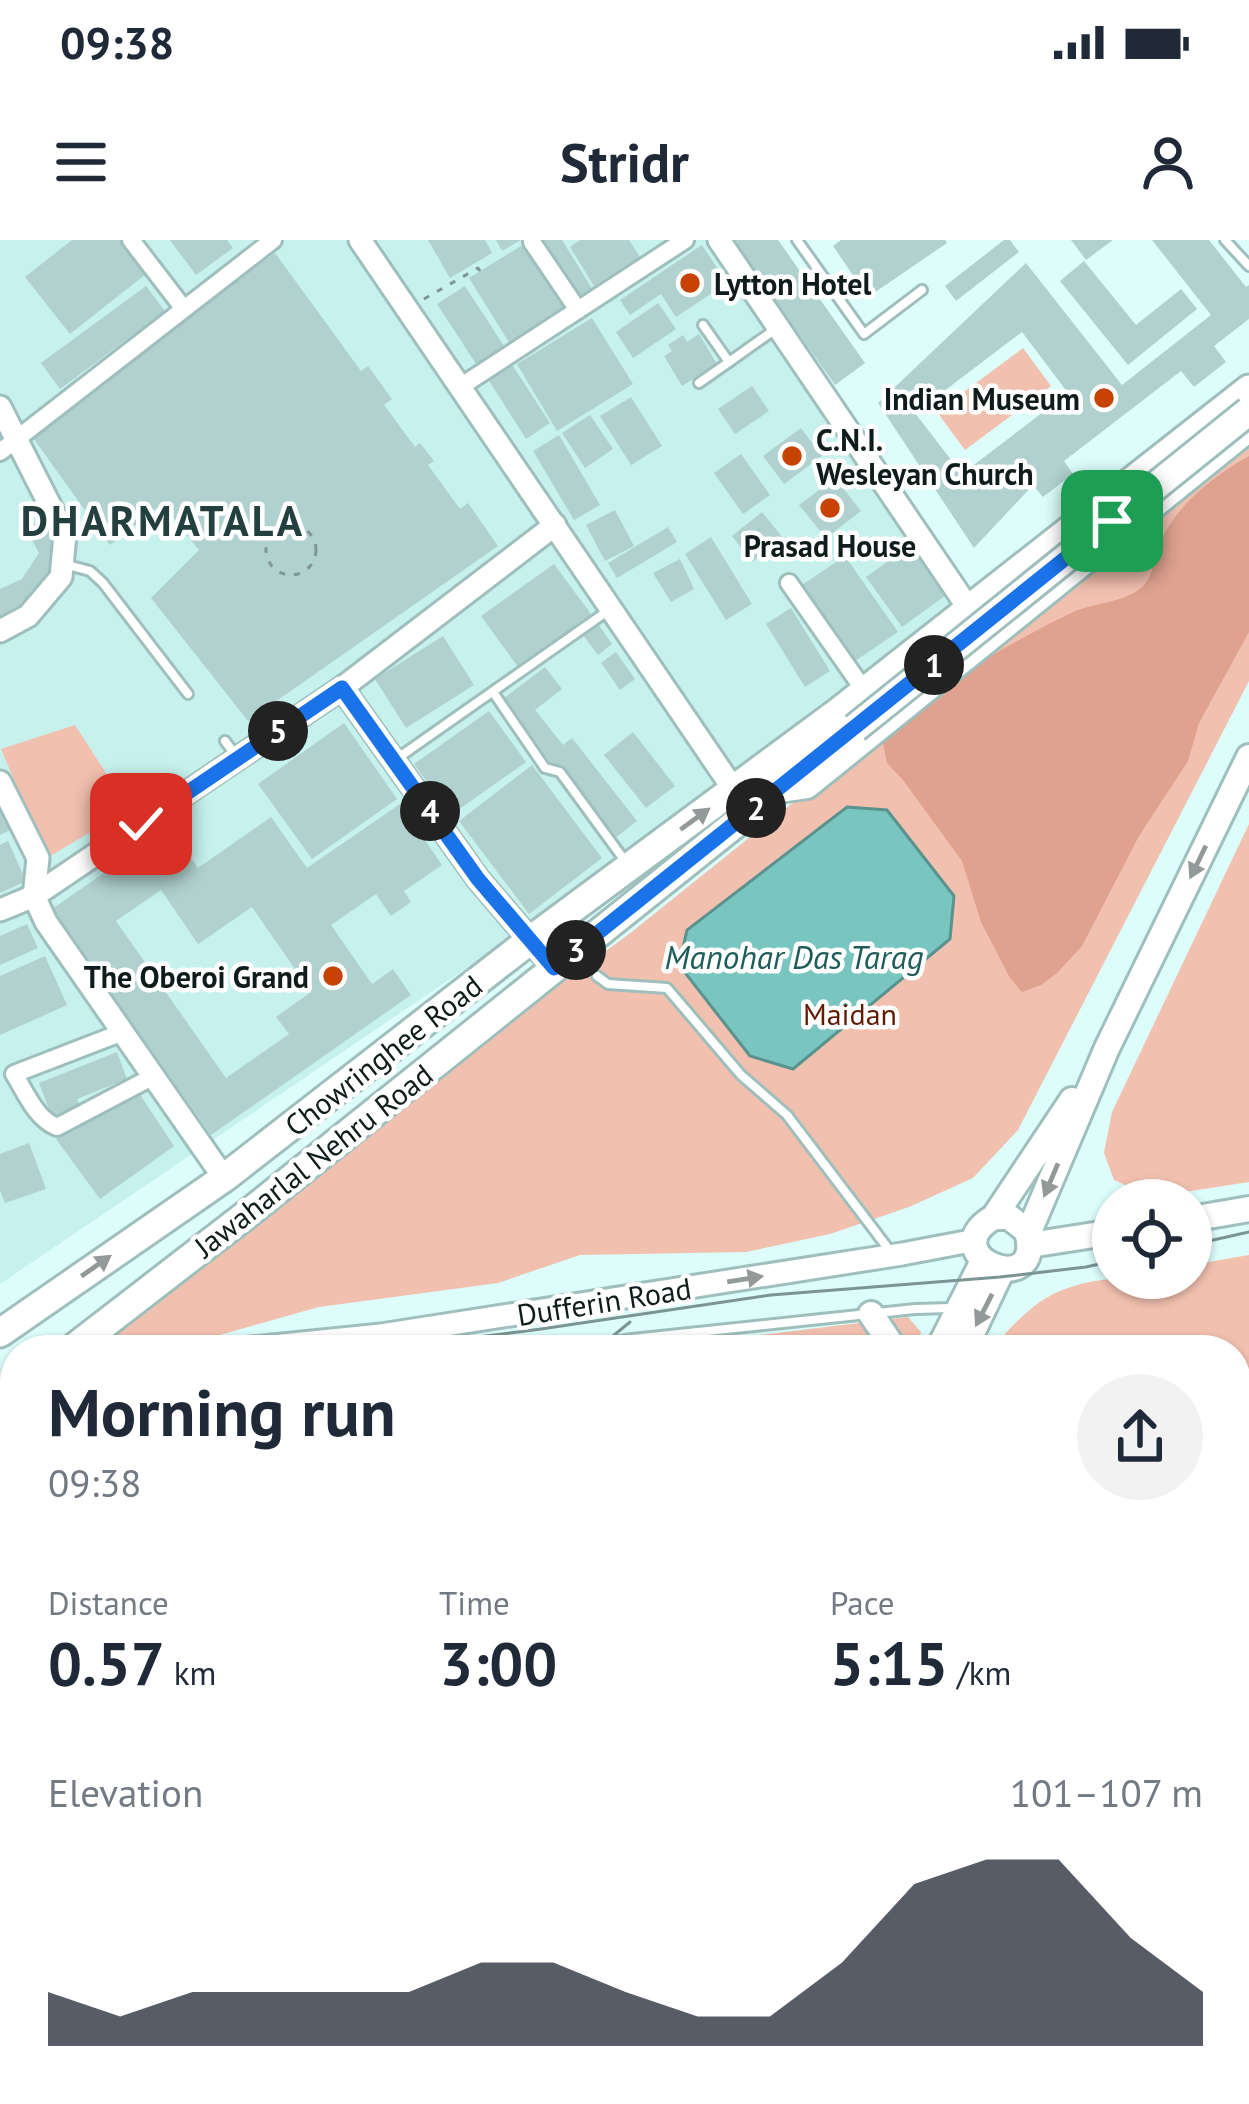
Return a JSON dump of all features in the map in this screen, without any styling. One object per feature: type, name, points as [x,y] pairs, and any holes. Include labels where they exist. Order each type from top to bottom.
[{"type":"main road","points":[[770,780],[773,748],[965,603],[1249,374]]},
{"type":"main road","points":[[847,720],[1249,388]]},
{"type":"main road","points":[[554,968],[770,780],[1249,411]]},
{"type":"main road","points":[[770,780],[806,786],[1249,429]]},
{"type":"main road","points":[[987,1257],[1018,1265],[1107,1048],[1249,757]]},
{"type":"main road","name":"Chowringhee Road","points":[[0,1333],[224,1178],[529,941],[734,790],[770,780]]},
{"type":"main road","name":"Jawaharlal Nehru Road","points":[[90,1335],[554,968]]},
{"type":"main road","points":[[968,1335],[987,1257],[982,1226],[994,1217],[1107,1048]]},
{"type":"main road","points":[[1212,1215],[1249,1209]]},
{"type":"main road","points":[[994,1217],[1016,1220],[1029,1240]]},
{"type":"main road","points":[[1029,1240],[1092,1234]]},
{"type":"main road","points":[[945,1335],[987,1257]]},
{"type":"main road","points":[[871,1314],[885,1335]]},
{"type":"street","points":[[131,240],[184,309]]},
{"type":"street","points":[[8,446],[273,240]]},
{"type":"street","points":[[360,240],[734,790]]},
{"type":"street","points":[[460,387],[685,240]]},
{"type":"street","points":[[718,240],[965,603]]},
{"type":"street","points":[[532,242],[578,310]]},
{"type":"street","points":[[0,407],[8,446],[65,535],[61,571],[28,616],[0,631]]},
{"type":"street","points":[[0,910],[34,896],[232,749],[342,688],[555,525]]},
{"type":"street","points":[[789,584],[859,683]]},
{"type":"street","points":[[342,688],[478,879],[554,968]]},
{"type":"street","points":[[0,782],[38,858],[34,896],[46,922],[224,1178]]},
{"type":"street","points":[[123,1032],[7,1076],[40,1117],[57,1127],[154,1076]]},
{"type":"street","name":"Dufferin Road","points":[[427,1335],[893,1256],[987,1257]]},
{"type":"lane","points":[[797,240],[864,334],[922,290]]},
{"type":"lane","points":[[1225,240],[1249,266]]},
{"type":"lane","points":[[703,325],[729,362]]},
{"type":"lane","points":[[699,383],[778,327]]},
{"type":"lane","points":[[61,571],[90,571],[103,583],[188,694]]},
{"type":"lane","points":[[394,761],[610,609]]},
{"type":"lane","points":[[493,692],[544,768],[560,772],[629,867]]},
{"type":"lane","points":[[597,976],[608,985],[668,988],[741,1075],[788,1115],[893,1256]]},
{"type":"lane","points":[[697,1335],[958,1308]]},
{"type":"path","points":[[407,310],[480,271]]},
{"type":"path","points":[[292,525],[311,535],[316,553],[306,570],[287,575],[270,565],[266,552],[273,532],[292,525]]},
{"type":"shaded area","points":[[0,240],[353,240],[717,781],[536,921],[0,1284],[0,455],[22,439],[0,395]]},
{"type":"shaded area","points":[[369,240],[710,240],[955,601],[730,773]]},
{"type":"shaded area","points":[[1249,456],[1249,632],[1199,723],[1188,761],[1139,836],[1082,946],[1057,973],[1022,992],[981,922],[962,861],[887,763],[880,729],[1022,639],[1071,613],[1141,588],[1178,513],[1211,481]]},
{"type":"green space","points":[[1023,348],[1051,386],[965,450],[937,412]]},
{"type":"green space","name":"Maidan","points":[[1249,437],[1249,681],[1018,1130],[973,1178],[909,1207],[830,1234],[746,1252],[580,1255],[498,1283],[319,1307],[219,1335],[79,1335],[629,934]]},
{"type":"green space","points":[[75,725],[129,809],[47,858],[1,749]]},
{"type":"green space","points":[[1249,824],[1249,1182],[1212,1188],[1212,1179],[1114,1179],[1104,1153],[1112,1112]]},
{"type":"green space","points":[[1249,1255],[1249,1335],[1004,1335],[1043,1300],[1092,1282],[1092,1299],[1212,1299],[1212,1261]]},
{"type":"green space","points":[[908,1317],[921,1332],[920,1335],[760,1335]]},
{"type":"water","name":"Manohar Das Tarag","points":[[847,807],[887,810],[954,896],[950,939],[793,1069],[750,1056],[679,965],[687,930]]},
{"type":"building","points":[[72,240],[119,240],[146,274],[70,334],[25,277]]},
{"type":"building","points":[[170,240],[227,240],[233,248],[196,275]]},
{"type":"building","points":[[428,240],[485,240],[492,253],[450,278]]},
{"type":"building","points":[[496,240],[521,240],[502,251]]},
{"type":"building","points":[[536,240],[562,240],[593,290],[574,302]]},
{"type":"building","points":[[580,240],[629,240],[640,257],[594,286],[570,247]]},
{"type":"building","points":[[732,240],[778,240],[865,363],[835,385]]},
{"type":"building","points":[[841,240],[947,243],[868,297],[833,246]]},
{"type":"building","points":[[1010,240],[1019,252],[956,301],[945,286]]},
{"type":"building","points":[[1071,240],[1113,240],[1086,260]]},
{"type":"building","name":"Indian Museum","points":[[1152,240],[1209,240],[1249,285],[1249,319],[1214,346],[1226,362],[1194,387],[1181,371],[1064,461],[1073,474],[1043,497],[1033,485],[974,548],[878,403],[1026,263],[1122,385],[1211,315]],"holes":[[[1022,332],[1068,393],[962,474],[915,413]]]},
{"type":"building","points":[[526,243],[567,309],[510,344],[469,278]]},
{"type":"building","points":[[702,245],[727,283],[676,317],[661,294],[630,315],[620,300]]},
{"type":"building","points":[[275,253],[361,371],[368,366],[392,399],[384,405],[415,447],[420,443],[434,461],[428,465],[460,509],[468,503],[498,546],[248,721],[151,598],[199,550],[162,504],[110,545],[28,431]]},
{"type":"building","points":[[1084,261],[1136,325],[1181,289],[1197,309],[1128,365],[1060,281]]},
{"type":"building","points":[[146,286],[165,311],[60,389],[41,363]]},
{"type":"building","points":[[465,286],[506,349],[478,367],[437,304]]},
{"type":"building","points":[[658,303],[676,329],[633,358],[616,332]]},
{"type":"building","points":[[592,318],[633,384],[557,431],[517,364]]},
{"type":"building","points":[[699,334],[717,364],[682,386],[664,356],[672,351],[668,345],[683,335],[687,342]]},
{"type":"building","points":[[511,363],[550,423],[526,439],[488,379]]},
{"type":"building","points":[[752,386],[769,411],[735,434],[718,409]]},
{"type":"building","points":[[631,397],[662,446],[631,465],[600,416]]},
{"type":"building","points":[[590,415],[613,449],[585,468],[562,433]]},
{"type":"building","name":"C.N.I. Wesleyan Church","points":[[801,428],[822,456],[784,484],[763,456]]},
{"type":"building","points":[[559,435],[600,505],[574,520],[533,451]]},
{"type":"building","points":[[741,454],[770,495],[743,514],[714,473]]},
{"type":"building","name":"Prasad House","points":[[835,478],[861,511],[826,538],[799,505]]},
{"type":"building","points":[[615,510],[634,546],[605,561],[586,525]]},
{"type":"building","points":[[762,512],[783,538],[752,562],[732,536]]},
{"type":"building","points":[[50,513],[62,543],[59,565],[17,618],[0,625],[0,589],[22,579],[39,553],[26,529]]},
{"type":"building","points":[[668,527],[677,542],[617,578],[608,563]]},
{"type":"building","points":[[711,537],[752,604],[726,620],[685,554]]},
{"type":"building","points":[[913,543],[949,593],[902,627],[866,577]]},
{"type":"building","points":[[845,556],[898,632],[855,661],[802,585]]},
{"type":"building","points":[[680,559],[694,589],[671,602],[653,573]]},
{"type":"building","points":[[554,564],[591,614],[518,667],[481,616]]},
{"type":"building","points":[[791,608],[830,671],[805,687],[766,624]]},
{"type":"building","points":[[598,624],[612,644],[598,655],[583,635]]},
{"type":"building","points":[[443,636],[474,685],[406,728],[375,679]]},
{"type":"building","points":[[616,652],[635,679],[620,690],[601,663]]},
{"type":"building","points":[[545,667],[562,689],[535,710],[563,745],[572,738],[637,821],[610,842],[500,701]]},
{"type":"building","points":[[489,711],[526,762],[451,815],[414,764]]},
{"type":"building","points":[[344,723],[397,799],[312,859],[258,784]]},
{"type":"building","points":[[633,732],[675,786],[646,808],[604,755]]},
{"type":"building","points":[[532,765],[602,858],[529,914],[459,821]]},
{"type":"building","name":"The Oberoi Grand","points":[[400,804],[442,865],[404,891],[411,902],[391,916],[376,894],[331,925],[372,984],[393,969],[411,995],[211,1135],[52,909],[170,827],[198,868],[271,817],[307,868]],"holes":[[[161,890],[198,944],[252,907],[311,992],[276,1017],[289,1034],[226,1078],[116,921]]]},
{"type":"building","points":[[0,805],[12,829],[0,835]]},
{"type":"building","points":[[8,841],[26,881],[0,893],[0,845]]},
{"type":"building","points":[[27,924],[38,948],[0,965],[0,936]]},
{"type":"building","points":[[45,956],[67,1005],[0,1035],[0,976]]},
{"type":"building","points":[[117,1052],[127,1079],[77,1099],[80,1106],[52,1117],[39,1083]]},
{"type":"building","points":[[135,1087],[174,1146],[100,1199],[56,1139]]},
{"type":"building","points":[[29,1143],[46,1189],[5,1203],[0,1190],[0,1154]]},
{"type":"tram line","points":[[1212,1240],[1249,1232]]},
{"type":"tram line","points":[[494,1335],[771,1295],[1092,1266]]},
{"type":"tram line","points":[[614,1335],[630,1322]]},
{"type":"place","name":"Lytton Hotel","points":[[690,283]]},
{"type":"place","name":"Indian Museum","points":[[1104,398]]},
{"type":"place","name":"C.N.I. Wesleyan Church","points":[[792,456]]},
{"type":"place","name":"Prasad House","points":[[830,508]]},
{"type":"place","name":"The Oberoi Grand","points":[[333,976]]},
{"type":"district","name":"DHARMATALA","points":[[163,520]]},
{"type":"route","points":[[141,824],[342,688],[478,879],[554,968],[1112,521]]}]
